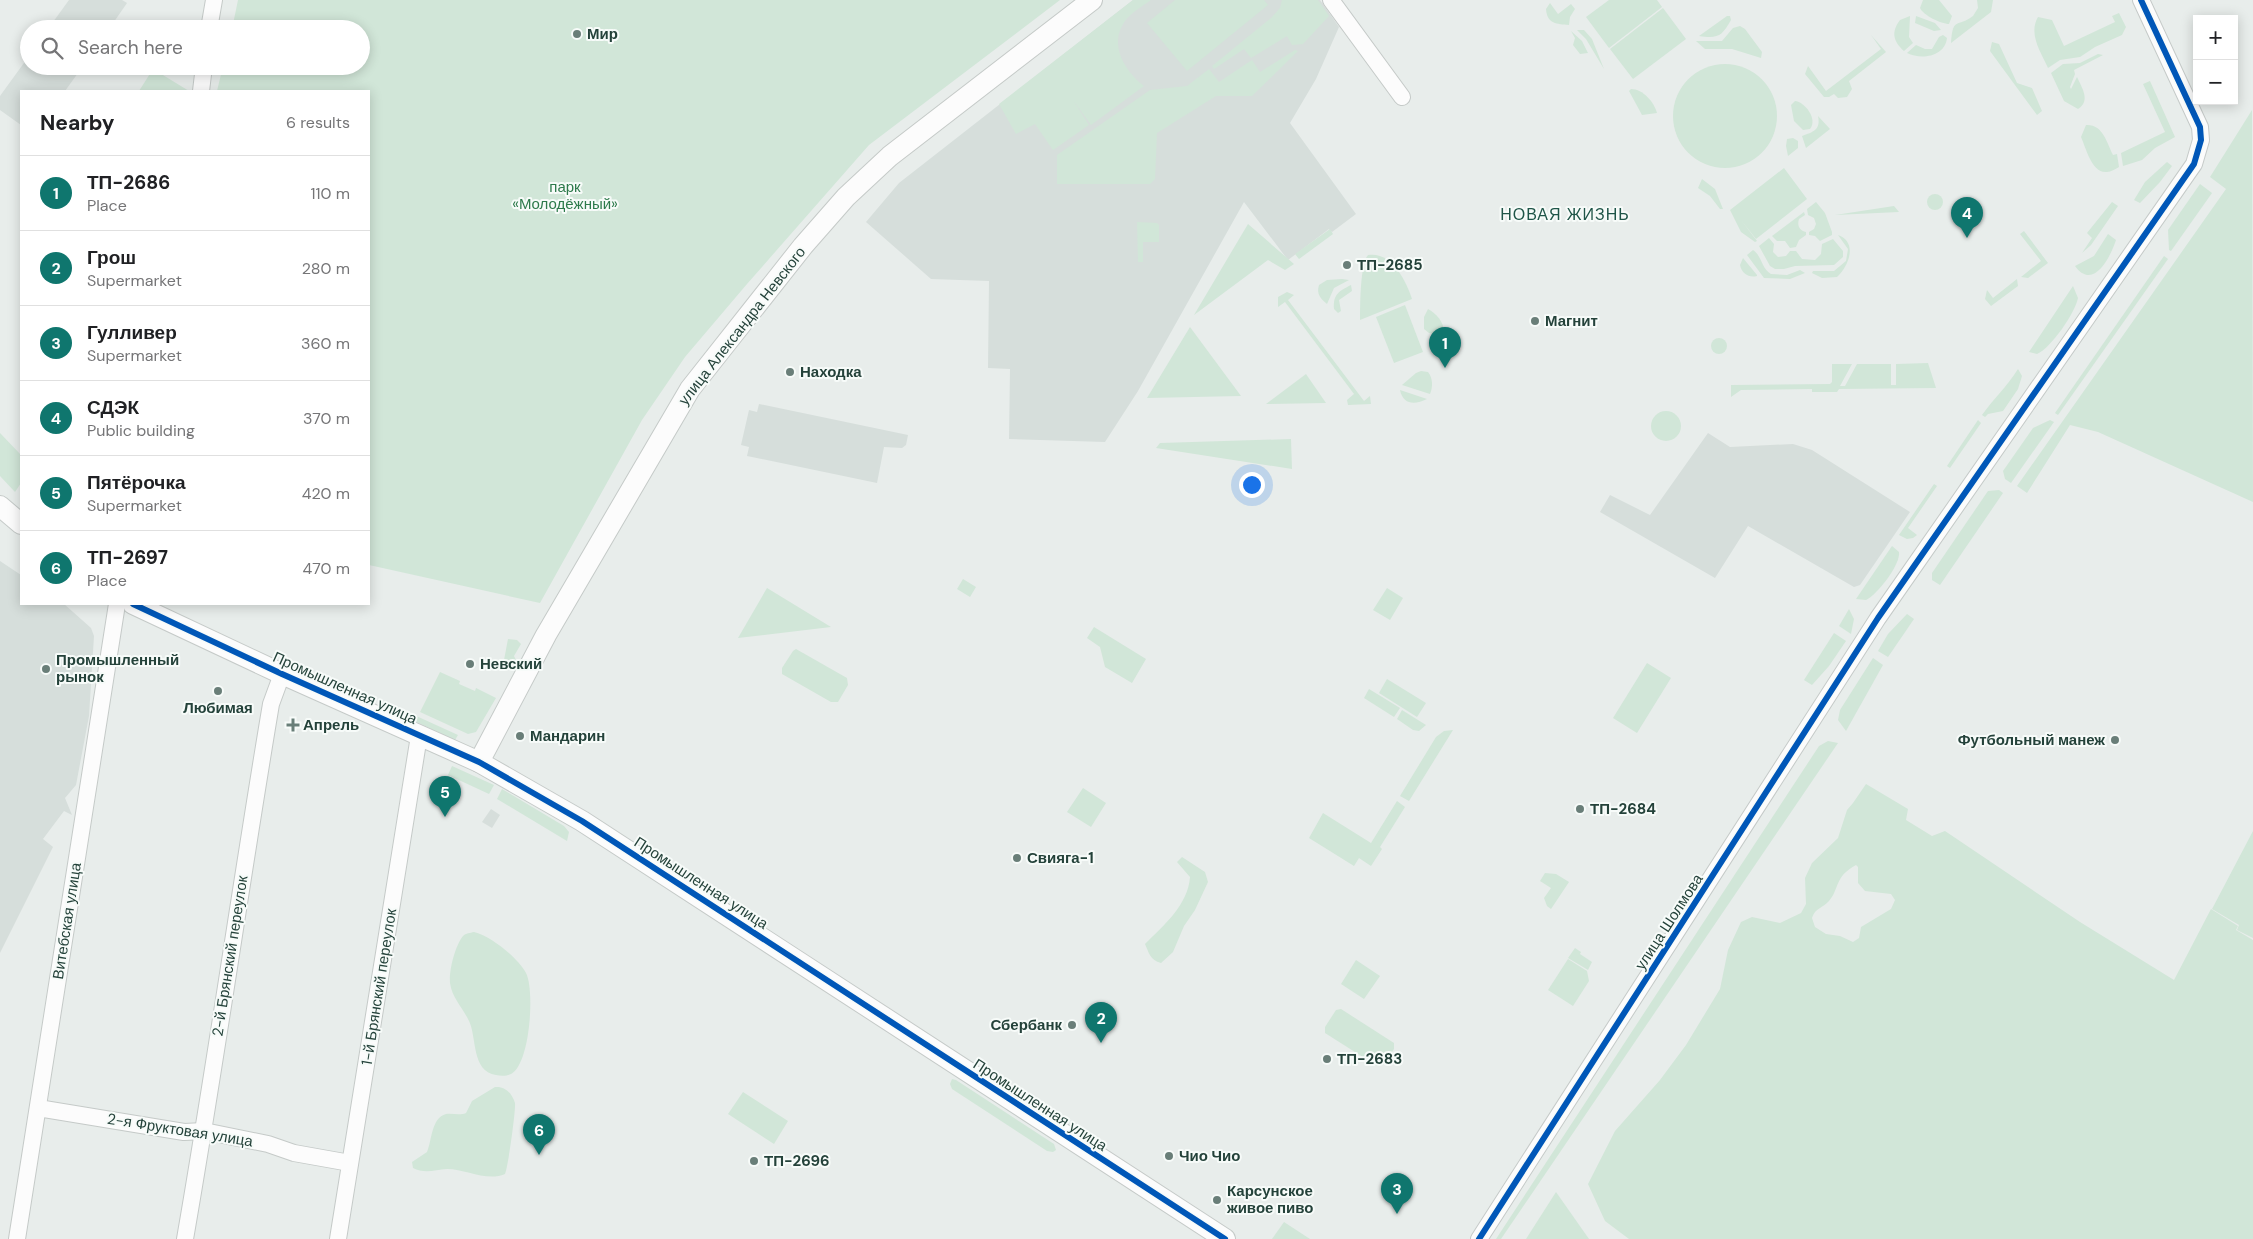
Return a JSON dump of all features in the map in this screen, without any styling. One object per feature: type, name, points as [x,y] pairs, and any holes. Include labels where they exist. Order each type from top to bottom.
[{"type":"street","points":[[211,20],[214,0]]},
{"type":"street","name":"улица Александра Невского","points":[[479,762],[546,635],[690,389],[804,246],[846,198],[890,156],[1092,0]]},
{"type":"street","points":[[1331,0],[1402,97]]},
{"type":"street","name":"улица Шолмова","points":[[1479,1239],[1878,618],[2194,164],[2201,140],[2200,127],[2141,0]]},
{"type":"street","points":[[201,90],[203,75]]},
{"type":"street","points":[[0,506],[20,523]]},
{"type":"street","name":"Витебская улица","points":[[17,1239],[117,605]]},
{"type":"street","name":"Промышленная улица","points":[[135,605],[282,674],[479,762],[582,821],[1225,1239]]},
{"type":"street","name":"2-й Брянский переулок","points":[[185,1239],[204,1131],[237,905],[272,704],[282,674]]},
{"type":"street","name":"1-й Брянский переулок","points":[[338,1239],[419,736]]},
{"type":"street","name":"2-я Фруктовая улица","points":[[38,1108],[184,1132],[204,1131],[268,1144],[294,1153],[350,1163]]},
{"type":"shaded area","points":[[69,0],[122,0],[127,3],[115,20],[55,20]]},
{"type":"shaded area","points":[[1133,0],[1320,0],[1339,27],[1316,79],[1290,123],[1356,214],[1332,232],[1329,229],[1288,260],[1244,202],[1138,391],[1105,442],[1009,439],[1010,369],[988,368],[989,281],[931,279],[866,222],[899,183]]},
{"type":"shaded area","points":[[20,68],[20,75],[77,75],[66,90],[20,90],[20,124],[0,110],[0,96]]},
{"type":"shaded area","points":[[759,404],[908,435],[906,445],[902,448],[884,447],[877,483],[747,456],[749,447],[741,445],[749,410],[757,412]]},
{"type":"shaded area","points":[[1708,433],[1730,447],[1793,444],[1812,450],[1910,512],[1860,585],[1854,587],[1748,526],[1715,578],[1600,512],[1610,495],[1650,515]]},
{"type":"shaded area","name":"Промышленный рынок","points":[[0,561],[20,574],[20,605],[65,605],[91,628],[94,636],[89,716],[76,785],[65,798],[72,815],[64,811],[43,839],[53,847],[0,953]]},
{"type":"shaded area","points":[[491,809],[500,815],[492,828],[482,822]]},
{"type":"green space","name":"парк «Молодёжный»","points":[[238,0],[1060,0],[869,145],[747,284],[685,357],[642,420],[540,603],[370,565],[370,90],[217,90],[221,75],[370,75],[370,20],[234,20]]},
{"type":"green space","points":[[1133,0],[1151,0],[1124,22],[1119,34],[1119,51],[1126,67],[1144,86],[1091,125],[1073,100],[1089,125],[1053,150],[1035,124],[1016,134],[999,104]]},
{"type":"green space","points":[[1175,0],[1264,0],[1268,5],[1187,71],[1147,23]]},
{"type":"green space","points":[[1282,0],[1318,0],[1329,16],[1303,44],[1292,45],[1287,36],[1251,58],[1244,49],[1214,69],[1212,66],[1271,18],[1280,8]]},
{"type":"green space","points":[[1609,0],[1657,0],[1662,7],[1609,48],[1586,17]]},
{"type":"green space","points":[[1923,0],[1939,0],[1952,16],[1949,24],[1937,21],[1922,11],[1920,8]]},
{"type":"green space","points":[[1977,0],[1993,0],[1991,12],[1951,43],[1953,29],[1957,24],[1973,16],[1978,8]]},
{"type":"green space","points":[[1550,3],[1558,14],[1571,4],[1575,9],[1570,17],[1569,25],[1553,22],[1548,18],[1546,9]]},
{"type":"green space","points":[[1663,8],[1686,39],[1633,79],[1610,49]]},
{"type":"green space","points":[[2119,13],[2126,27],[2122,35],[2095,47],[2080,57],[2060,60],[2048,68],[2035,36],[2035,23],[2038,17],[2052,20],[2064,46],[2115,22],[2112,16]]},
{"type":"green space","points":[[1727,16],[1730,16],[1731,20],[1722,33],[1711,37],[1699,36]]},
{"type":"green space","points":[[1910,16],[1909,37],[1913,43],[1904,51],[1897,44],[1894,32],[1900,20]]},
{"type":"green space","points":[[1916,16],[1935,23],[1941,30],[1934,31],[1915,23]]},
{"type":"green space","points":[[1740,26],[1745,29],[1762,52],[1761,58],[1732,49],[1705,49],[1696,41],[1722,41],[1733,28]]},
{"type":"green space","points":[[1577,30],[1584,30],[1592,39],[1604,69],[1586,39]]},
{"type":"green space","points":[[1571,31],[1582,41],[1588,53],[1580,54],[1573,45],[1575,38]]},
{"type":"green space","points":[[1871,35],[1886,52],[1849,81],[1852,89],[1847,97],[1838,98],[1834,94],[1824,97],[1805,74],[1808,66],[1826,91],[1881,49]]},
{"type":"green space","points":[[1943,35],[1947,38],[1945,44],[1937,53],[1919,56],[1907,53],[1916,45],[1925,49],[1932,49],[1939,37]]},
{"type":"green space","points":[[1992,42],[1999,44],[2017,83],[2032,88],[2042,111],[2037,115],[1990,51]]},
{"type":"green space","points":[[1295,50],[1298,51],[1252,96],[1216,96],[1157,133],[1155,179],[1150,184],[1057,184],[1057,155],[1150,90],[1187,86],[1209,69],[1219,82],[1252,60],[1260,72]]},
{"type":"green space","points":[[2098,54],[2103,55],[2074,70],[2075,74],[2070,87],[2071,89],[2077,77],[2085,98],[2082,106],[2078,109],[2064,101],[2051,73],[2063,64],[2080,63]]},
{"type":"green space","points":[[1725,64],[1745,68],[1762,79],[1773,96],[1777,116],[1773,136],[1762,153],[1745,164],[1725,168],[1705,164],[1688,153],[1677,136],[1673,116],[1677,96],[1688,79],[1705,68]]},
{"type":"green space","points":[[149,75],[163,75],[187,90],[140,90]]},
{"type":"green space","points":[[2150,81],[2175,137],[2155,148],[2142,160],[2123,166],[2121,153],[2165,132],[2143,84]]},
{"type":"green space","points":[[1631,89],[1644,94],[1657,113],[1642,115],[1629,91]]},
{"type":"green space","points":[[1795,101],[1803,104],[1809,112],[1812,121],[1810,129],[1803,130],[1794,121],[1791,105]]},
{"type":"green space","points":[[2252,110],[2253,502],[2098,432],[2070,425],[2027,493],[2017,486],[2226,189],[2210,177]]},
{"type":"green space","points":[[1818,116],[1830,129],[1806,148],[1802,136],[1815,130],[1819,121]]},
{"type":"green space","points":[[2086,125],[2097,128],[2104,135],[2113,155],[2117,154],[2119,167],[2107,172],[2097,169],[2087,153],[2081,137]]},
{"type":"green space","points":[[1793,138],[1798,141],[1798,148],[1788,156],[1787,139]]},
{"type":"green space","points":[[2167,162],[2172,166],[2160,182],[2140,203],[2134,200],[2145,182]]},
{"type":"green space","points":[[1784,168],[1807,199],[1756,239],[1741,220],[1757,241],[1755,242],[1741,232],[1730,210]]},
{"type":"green space","points":[[1702,179],[1715,189],[1723,209],[1720,209],[1710,196],[1698,188]]},
{"type":"green space","points":[[2200,184],[2212,193],[2171,251],[2169,250],[2168,230]]},
{"type":"green space","points":[[1932,194],[1938,194],[1943,199],[1941,208],[1932,210],[1927,205],[1927,199]]},
{"type":"green space","points":[[1816,202],[1825,213],[1832,232],[1832,235],[1820,241],[1815,236],[1809,235],[1809,232],[1814,229],[1816,224],[1814,218],[1808,215],[1807,209]]},
{"type":"green space","points":[[2112,202],[2118,206],[2091,245],[2082,253],[2092,238],[2087,233]]},
{"type":"green space","points":[[1894,206],[1899,212],[1835,215]]},
{"type":"green space","points":[[1804,212],[1805,215],[1799,219],[1798,223],[1800,229],[1806,232],[1806,235],[1799,240],[1796,247],[1790,248],[1785,241],[1777,241],[1772,236]]},
{"type":"green space","points":[[1137,222],[1157,223],[1159,225],[1159,242],[1143,242],[1143,262],[1138,262]]},
{"type":"green space","points":[[1248,224],[1294,264],[1285,270],[1268,260],[1194,315]]},
{"type":"green space","points":[[1330,229],[1333,234],[1299,259],[1295,254]]},
{"type":"green space","points":[[2024,231],[2048,263],[2028,278],[2021,277],[2041,261],[2020,234]]},
{"type":"green space","points":[[2108,234],[2116,240],[2106,262],[2095,273],[2089,275],[2082,273],[2075,266],[2094,256]]},
{"type":"green space","points":[[1838,235],[1844,238],[1850,248],[1850,254],[1845,267],[1837,277],[1822,278],[1812,273],[1813,271],[1834,271],[1846,261],[1848,249]]},
{"type":"green space","points":[[1769,238],[1774,244],[1773,252],[1778,257],[1786,256],[1790,251],[1796,251],[1802,259],[1815,260],[1821,254],[1822,244],[1833,239],[1843,251],[1843,257],[1834,265],[1795,266],[1775,269],[1770,266],[1759,246]]},
{"type":"green space","points":[[1753,250],[1758,255],[1765,269],[1771,274],[1787,275],[1800,270],[1805,273],[1790,279],[1764,278],[1747,255]]},
{"type":"green space","points":[[1368,255],[1384,258],[1396,268],[1402,276],[1412,299],[1360,320],[1363,267]]},
{"type":"green space","points":[[2164,256],[2168,259],[2058,415],[2055,413]]},
{"type":"green space","points":[[1743,258],[1757,276],[1749,276],[1742,271],[1740,265]]},
{"type":"green space","points":[[2017,279],[2018,286],[1991,306],[1985,299],[1987,290],[1993,298]]},
{"type":"green space","points":[[1327,280],[1349,280],[1334,288],[1327,304],[1319,294],[1319,285]]},
{"type":"green space","points":[[1351,285],[1352,291],[1339,300],[1341,311],[1338,313],[1334,309],[1336,296],[1340,291]]},
{"type":"green space","points":[[2073,286],[2078,298],[2067,321],[2055,338],[2043,350],[2037,354],[2029,352]]},
{"type":"green space","points":[[1287,292],[1294,295],[1288,300],[1364,401],[1370,396],[1371,404],[1348,405],[1347,400],[1354,394],[1285,302],[1278,307],[1278,297]]},
{"type":"green space","points":[[1405,305],[1423,352],[1394,363],[1376,317]]},
{"type":"green space","points":[[1428,309],[1437,315],[1443,325],[1444,332],[1440,335],[1429,333],[1424,329],[1424,317]]},
{"type":"green space","points":[[1190,327],[1241,396],[1147,398]]},
{"type":"green space","points":[[1719,338],[1725,340],[1727,346],[1725,352],[1719,354],[1713,352],[1711,346],[1713,340]]},
{"type":"green space","points":[[1928,363],[1936,388],[1839,389],[1837,392],[1812,392],[1812,389],[1741,390],[1731,397],[1731,385],[1830,384],[1832,382],[1832,364],[1852,364],[1840,386],[1845,386],[1857,364],[1891,364],[1891,385],[1896,385],[1896,364]]},
{"type":"green space","points":[[2018,369],[2022,376],[2018,389],[2003,411],[1988,414],[1985,417],[1982,415],[2009,382]]},
{"type":"green space","points":[[1421,371],[1428,372],[1431,377],[1432,386],[1430,394],[1402,385]]},
{"type":"green space","points":[[1306,374],[1326,403],[1266,404]]},
{"type":"green space","points":[[1400,390],[1427,399],[1414,403],[1407,401]]},
{"type":"green space","points":[[1666,411],[1677,415],[1681,426],[1677,437],[1666,441],[1655,437],[1651,426],[1655,415]]},
{"type":"green space","points":[[1978,420],[1981,423],[1950,468],[1947,466]]},
{"type":"green space","points":[[2050,420],[2054,422],[2011,483],[2005,479],[2003,471],[2033,428]]},
{"type":"green space","points":[[0,433],[20,454],[20,484],[15,492],[0,476]]},
{"type":"green space","points":[[1291,439],[1292,469],[1156,448],[1160,443]]},
{"type":"green space","points":[[1934,484],[1937,486],[1908,528],[1917,535],[1907,539],[1899,535]]},
{"type":"green space","points":[[1999,490],[2003,493],[1940,585],[1932,580],[1932,573],[1988,491]]},
{"type":"green space","points":[[1892,546],[1899,552],[1899,557],[1887,579],[1871,597],[1866,600],[1856,599]]},
{"type":"green space","points":[[963,579],[976,587],[970,597],[957,589]]},
{"type":"green space","points":[[767,588],[831,627],[738,638]]},
{"type":"green space","points":[[1387,588],[1403,598],[1390,620],[1373,610]]},
{"type":"green space","points":[[1849,609],[1854,619],[1851,634],[1839,626]]},
{"type":"green space","points":[[1907,614],[1914,619],[1888,657],[1878,651],[1888,634]]},
{"type":"green space","points":[[1094,627],[1146,659],[1132,683],[1105,667],[1100,647],[1087,638]]},
{"type":"green space","points":[[1834,633],[1846,641],[1829,666],[1812,685],[1804,680]]},
{"type":"green space","points":[[508,639],[517,640],[521,644],[514,656],[516,660],[513,665],[508,660],[504,660]]},
{"type":"green space","points":[[796,649],[847,678],[848,685],[838,702],[831,702],[782,674],[782,668]]},
{"type":"green space","points":[[1873,658],[1883,665],[1846,731],[1838,720],[1840,710]]},
{"type":"green space","points":[[1647,663],[1671,678],[1637,733],[1613,718]]},
{"type":"green space","points":[[440,672],[460,681],[459,684],[475,691],[476,688],[496,698],[476,732],[468,734],[420,712]]},
{"type":"green space","points":[[1387,679],[1426,703],[1417,717],[1379,693]]},
{"type":"green space","points":[[1369,689],[1400,708],[1394,717],[1364,698]]},
{"type":"green space","points":[[390,704],[458,735],[455,740],[408,718]]},
{"type":"green space","points":[[1402,710],[1426,725],[1419,731],[1413,730],[1397,719]]},
{"type":"green space","points":[[1453,730],[1409,801],[1400,796],[1436,737],[1444,731]]},
{"type":"green space","points":[[1828,741],[1838,743],[1501,1239],[1496,1239],[1819,746]]},
{"type":"green space","points":[[452,766],[494,785],[489,794],[448,775]]},
{"type":"green space","points":[[1866,784],[1908,809],[1906,820],[1932,836],[1945,831],[2080,922],[2174,980],[2211,909],[2238,926],[2236,930],[2253,940],[2253,1239],[1629,1239],[1605,1221],[1588,1184],[1615,1131],[1660,1080],[1686,1045],[1720,989],[1728,950],[1741,922],[1752,917],[1780,923],[1801,913],[1806,904],[1805,878],[1812,863],[1838,838],[1847,810]],"holes":[[[1856,865],[1858,867],[1858,883],[1865,891],[1891,894],[1895,900],[1891,909],[1861,927],[1859,938],[1853,942],[1840,936],[1826,934],[1815,927],[1812,918],[1817,910],[1829,901],[1844,874]]]},
{"type":"green space","points":[[1083,788],[1106,803],[1091,827],[1067,812]]},
{"type":"green space","points":[[502,789],[564,826],[569,832],[567,841],[497,799]]},
{"type":"green space","points":[[1397,801],[1405,807],[1380,847],[1382,849],[1371,866],[1359,858],[1354,866],[1309,838],[1323,813],[1371,843]]},
{"type":"green space","points":[[2253,831],[2253,938],[2237,930],[2239,925],[2212,909]]},
{"type":"green space","points":[[1182,857],[1205,872],[1208,882],[1195,910],[1184,926],[1173,952],[1161,963],[1152,958],[1145,944],[1174,914],[1185,897],[1190,877],[1177,862]]},
{"type":"green space","points":[[1545,873],[1556,874],[1569,882],[1551,909],[1547,906],[1544,898],[1551,888],[1540,881]]},
{"type":"green space","points":[[474,932],[488,938],[511,954],[526,973],[529,982],[529,1026],[523,1057],[517,1068],[508,1075],[496,1075],[482,1067],[476,1052],[469,1021],[451,988],[450,972],[457,946],[464,935]]},
{"type":"green space","points":[[1575,948],[1592,962],[1588,970],[1568,958]]},
{"type":"green space","points":[[1568,959],[1587,971],[1589,981],[1573,1006],[1548,990]]},
{"type":"green space","points":[[1356,960],[1380,976],[1364,999],[1341,984]]},
{"type":"green space","points":[[1341,1009],[1394,1043],[1394,1049],[1383,1065],[1377,1066],[1325,1033],[1325,1027],[1336,1010]]},
{"type":"green space","points":[[952,1079],[1054,1144],[1056,1150],[1053,1152],[1047,1151],[952,1089],[950,1084]]},
{"type":"green space","points":[[495,1087],[508,1091],[515,1103],[512,1138],[505,1174],[491,1177],[447,1169],[425,1171],[413,1168],[412,1162],[427,1152],[433,1130],[441,1116],[466,1113],[472,1101]]},
{"type":"green space","points":[[743,1092],[788,1121],[774,1144],[728,1114]]},
{"type":"green space","points":[[1556,1192],[1589,1239],[1526,1239]]},
{"type":"green space","points":[[1284,1222],[1310,1239],[1272,1239]]},
{"type":"cycle path","points":[[1479,1239],[1878,618],[2194,164],[2201,140],[2200,127],[2141,0]]},
{"type":"cycle path","points":[[135,605],[282,674],[479,762],[582,821],[1225,1239]]},
{"type":"place","name":"Мир","points":[[577,34]]},
{"type":"place","name":"СДЭК","points":[[1967,238]]},
{"type":"place","name":"ТП-2685","points":[[1347,265]]},
{"type":"place","name":"Магнит","points":[[1535,321]]},
{"type":"place","name":"ТП-2686","points":[[1445,368]]},
{"type":"place","name":"Находка","points":[[790,372]]},
{"type":"place","name":"Невский","points":[[470,664]]},
{"type":"place","name":"Промышленный рынок","points":[[46,669]]},
{"type":"place","name":"Любимая","points":[[218,691]]},
{"type":"place","name":"Апрель","points":[[293,725]]},
{"type":"place","name":"Мандарин","points":[[520,736]]},
{"type":"place","name":"Футбольный манеж","points":[[2115,740]]},
{"type":"place","name":"ТП-2684","points":[[1580,809]]},
{"type":"place","name":"Пятёрочка","points":[[445,817]]},
{"type":"place","name":"Свияга-1","points":[[1017,858]]},
{"type":"place","name":"Сбербанк","points":[[1072,1025]]},
{"type":"place","name":"Грош","points":[[1101,1043]]},
{"type":"place","name":"ТП-2683","points":[[1327,1059]]},
{"type":"place","name":"ТП-2697","points":[[539,1155]]},
{"type":"place","name":"Чио Чио","points":[[1169,1156]]},
{"type":"place","name":"ТП-2696","points":[[754,1161]]},
{"type":"place","name":"Карсунское живое пиво","points":[[1217,1200]]},
{"type":"place","name":"Гулливер","points":[[1397,1214]]},
{"type":"district","name":"НОВАЯ ЖИЗНЬ","points":[[1565,214]]}]
